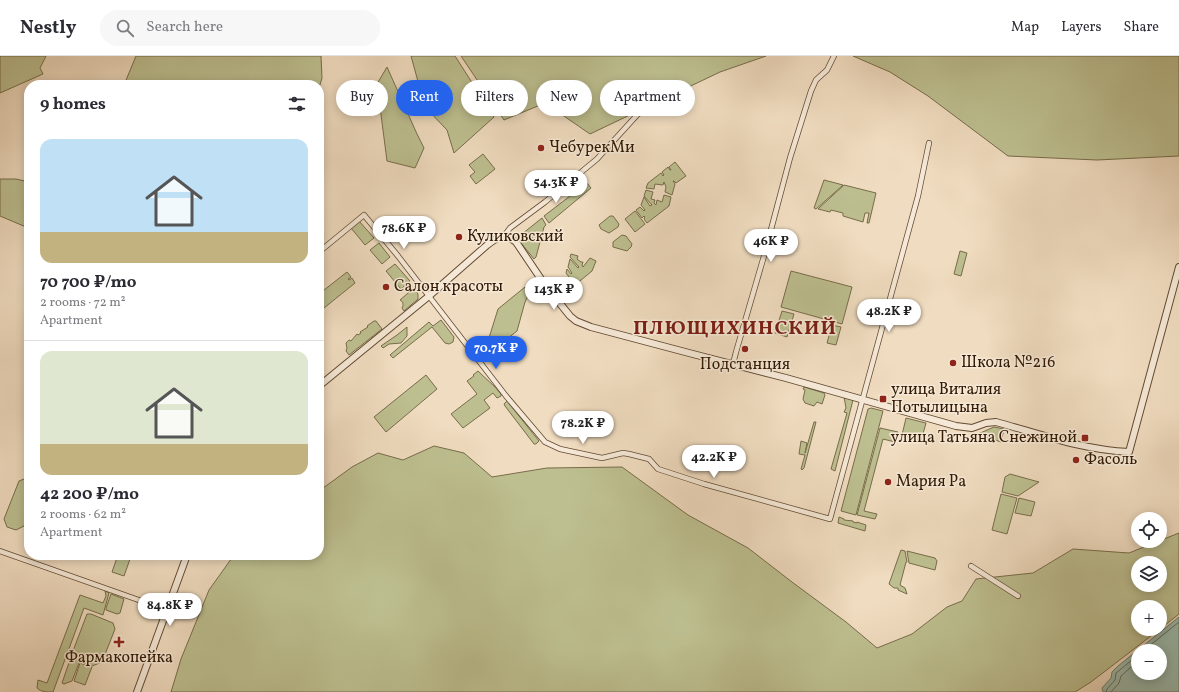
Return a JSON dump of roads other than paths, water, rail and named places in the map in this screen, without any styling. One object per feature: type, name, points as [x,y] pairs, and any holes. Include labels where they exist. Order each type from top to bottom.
[{"type":"street","points":[[733,364],[790,158],[811,91],[816,80],[827,70],[834,56]]},
{"type":"street","points":[[324,382],[493,240],[504,236],[510,228],[597,159],[636,116]]},
{"type":"street","points":[[324,248],[364,215],[398,256],[506,396],[545,442],[560,449],[602,458],[623,453],[636,456],[649,460],[658,469],[690,480],[830,519],[918,196],[929,143]]},
{"type":"street","points":[[504,236],[516,242],[545,285],[570,316],[576,321],[591,327],[786,378],[964,427],[972,428],[986,423],[996,422],[1061,441],[1099,449],[1129,452],[1179,267]]},
{"type":"street","points":[[0,551],[24,559]]},
{"type":"street","points":[[25,560],[167,610]]},
{"type":"street","points":[[137,692],[185,560]]},
{"type":"street","points":[[971,566],[1018,596]]},
{"type":"water","points":[[1179,617],[1179,692],[1103,692],[1102,688],[1111,678],[1112,672],[1131,656],[1131,680],[1167,680],[1167,644],[1145,644],[1155,636],[1167,636],[1167,627]]},
{"type":"place","name":"ЧебурекМи","points":[[541,148]]},
{"type":"place","name":"Куликовский","points":[[459,237]]},
{"type":"place","name":"Салон красоты","points":[[386,287]]},
{"type":"place","name":"Подстанция","points":[[745,349]]},
{"type":"place","name":"Школа №216","points":[[953,363]]},
{"type":"place","name":"улица Виталия Потылицына","points":[[883,399]]},
{"type":"place","name":"улица Татьяна Снежиной","points":[[1085,438]]},
{"type":"place","name":"Фасоль","points":[[1076,460]]},
{"type":"place","name":"Мария Ра","points":[[888,482]]},
{"type":"place","name":"Фармакопейка","points":[[119,642]]},
{"type":"district","name":"ПЛЮЩИХИНСКИЙ","points":[[735,329]]}]
